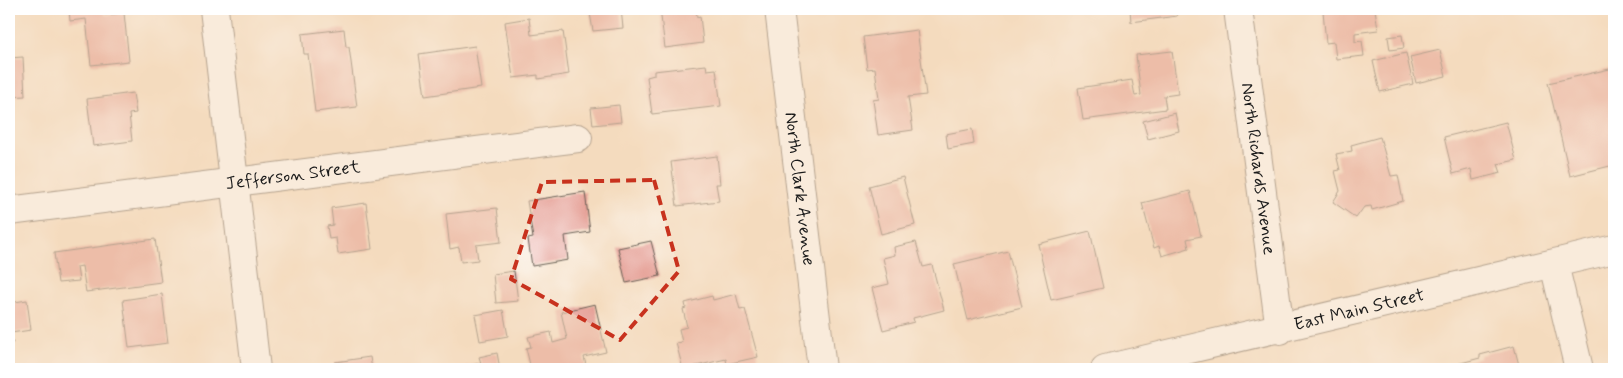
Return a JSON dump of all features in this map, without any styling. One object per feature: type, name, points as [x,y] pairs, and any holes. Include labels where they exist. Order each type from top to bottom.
[{"type":"street","points":[[214,9],[256,369]]},
{"type":"street","name":"North Clark Avenue","points":[[779,9],[822,369]]},
{"type":"street","name":"North Richards Avenue","points":[[1238,9],[1280,330]]},
{"type":"street","name":"Jefferson Street","points":[[9,211],[578,138]]},
{"type":"street","name":"East Main Street","points":[[1105,369],[1280,330],[1614,249]]},
{"type":"street","points":[[1554,264],[1579,369]]},
{"type":"highlighted area","points":[[654,180],[679,271],[620,340],[511,279],[542,182]]},
{"type":"building","points":[[69,9],[104,9],[105,15],[124,13],[129,61],[91,65],[86,19],[70,21]]},
{"type":"building","points":[[391,9],[402,9],[403,13],[392,15]]},
{"type":"building","points":[[621,9],[623,28],[593,31],[590,13]]},
{"type":"building","points":[[660,9],[696,9],[697,17],[700,16],[703,43],[665,48]]},
{"type":"building","points":[[1130,9],[1176,9],[1177,16],[1131,22]]},
{"type":"building","points":[[1325,9],[1375,9],[1378,30],[1355,33],[1355,42],[1362,41],[1364,56],[1336,59],[1334,42],[1326,43],[1323,11]]},
{"type":"building","points":[[529,18],[531,35],[563,31],[569,74],[538,79],[538,75],[513,78],[505,22]]},
{"type":"building","points":[[344,29],[346,47],[349,47],[357,107],[315,112],[308,54],[304,54],[302,34]]},
{"type":"building","points":[[917,30],[926,95],[908,97],[913,130],[878,135],[873,100],[879,99],[875,68],[867,69],[863,37]]},
{"type":"building","points":[[1402,35],[1404,48],[1390,50],[1388,37]]},
{"type":"building","points":[[475,46],[481,88],[425,96],[419,54]]},
{"type":"building","points":[[1440,50],[1446,76],[1416,83],[1410,57]]},
{"type":"building","points":[[1172,51],[1178,94],[1164,96],[1166,109],[1083,120],[1078,88],[1132,80],[1135,96],[1141,95],[1136,55]]},
{"type":"building","points":[[1406,53],[1413,84],[1380,92],[1373,61]]},
{"type":"building","points":[[23,57],[25,96],[9,97],[9,58]]},
{"type":"building","points":[[706,65],[707,70],[716,69],[721,106],[652,114],[647,77],[654,75],[654,71]]},
{"type":"building","points":[[1614,68],[1614,165],[1570,176],[1548,83]]},
{"type":"building","points":[[133,93],[136,113],[129,114],[132,141],[93,146],[87,99]]},
{"type":"building","points":[[619,105],[621,122],[593,125],[591,108]]},
{"type":"building","points":[[1175,113],[1179,131],[1148,139],[1143,121]]},
{"type":"building","points":[[1506,122],[1516,160],[1498,164],[1501,173],[1473,180],[1471,169],[1453,174],[1444,137]]},
{"type":"building","points":[[972,129],[974,144],[948,149],[946,134]]},
{"type":"building","points":[[1380,137],[1391,176],[1398,175],[1403,201],[1372,210],[1371,206],[1364,207],[1356,218],[1333,202],[1340,191],[1335,171],[1340,170],[1336,154],[1352,151],[1351,145]]},
{"type":"building","points":[[717,156],[720,184],[716,184],[719,201],[677,206],[671,162]]},
{"type":"building","points":[[903,177],[915,225],[881,234],[869,186]]},
{"type":"building","points":[[1190,191],[1201,236],[1187,239],[1189,248],[1162,256],[1159,246],[1154,248],[1142,203]]},
{"type":"building","points":[[585,192],[590,232],[565,236],[568,260],[532,266],[528,239],[533,238],[527,201]]},
{"type":"building","points":[[366,203],[372,249],[338,254],[336,238],[329,239],[327,226],[333,225],[331,208]]},
{"type":"building","points":[[497,208],[501,242],[476,245],[478,260],[461,262],[459,247],[450,249],[446,214]]},
{"type":"building","points":[[1090,231],[1103,288],[1051,300],[1038,244]]},
{"type":"building","points":[[155,239],[161,282],[86,292],[82,266],[77,267],[79,281],[58,283],[54,253]]},
{"type":"building","points":[[651,241],[660,276],[626,283],[618,248]]},
{"type":"building","points":[[916,242],[923,267],[932,265],[944,310],[913,318],[914,322],[883,330],[872,288],[889,284],[883,258],[895,255],[894,247]]},
{"type":"building","points":[[1008,251],[1022,307],[968,320],[954,264]]},
{"type":"building","points":[[514,271],[518,301],[496,303],[493,274]]},
{"type":"building","points":[[162,294],[168,343],[129,348],[123,300]]},
{"type":"building","points":[[736,294],[740,310],[745,309],[758,357],[727,364],[726,359],[683,369],[676,343],[682,342],[679,329],[687,327],[683,309],[686,308],[685,303],[712,296],[713,300]]},
{"type":"building","points":[[27,300],[31,330],[11,333],[13,343],[9,344],[9,303]]},
{"type":"building","points":[[595,304],[606,352],[584,357],[587,369],[531,369],[526,348],[531,347],[528,337],[551,332],[553,343],[567,339],[561,312]]},
{"type":"building","points":[[503,310],[508,336],[480,341],[475,315]]},
{"type":"building","points":[[1514,346],[1520,369],[1458,369],[1457,364],[1480,358],[1480,355]]},
{"type":"building","points":[[497,353],[500,369],[460,369],[460,367],[481,363],[479,357]]},
{"type":"building","points":[[370,357],[372,369],[336,369],[335,362]]}]
